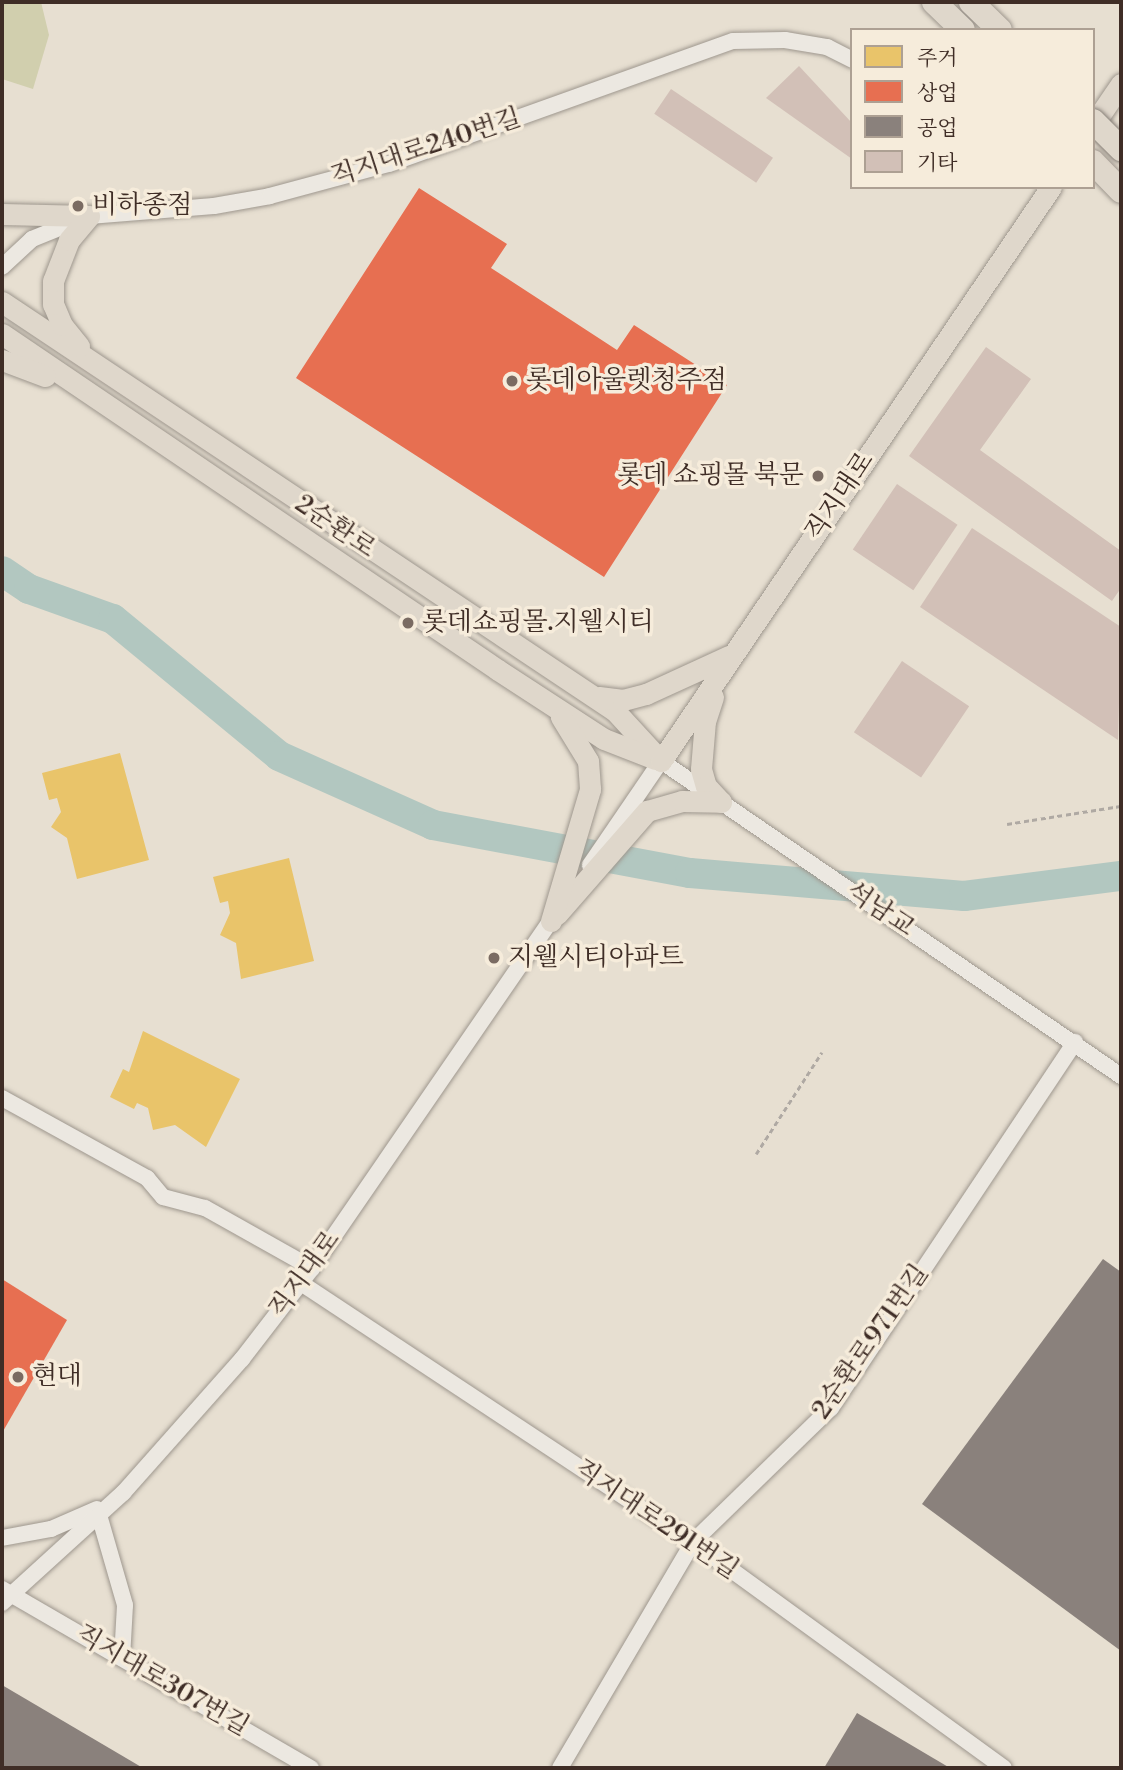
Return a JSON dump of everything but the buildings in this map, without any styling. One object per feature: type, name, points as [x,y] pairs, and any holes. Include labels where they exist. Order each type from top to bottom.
[{"type":"highway","points":[[934,2],[961,28]]},
{"type":"highway","points":[[971,2],[997,27]]},
{"type":"highway","points":[[1095,125],[1121,149]]},
{"type":"highway","points":[[1095,164],[1121,191]]},
{"type":"main road","points":[[1095,120],[1121,84]]},
{"type":"main road","name":"직지대로","points":[[661,761],[1047,189]]},
{"type":"main road","points":[[2,214],[89,216]]},
{"type":"main road","points":[[89,216],[58,261],[53,304],[62,325],[92,363]]},
{"type":"main road","name":"2순환로","points":[[2,302],[615,711],[661,761]]},
{"type":"main road","name":"2순환로","points":[[2,334],[136,428],[551,705],[604,739],[661,761]]},
{"type":"main road","points":[[2,360],[39,373],[136,428]]},
{"type":"main road","points":[[591,695],[623,700],[646,694],[696,675],[734,654]]},
{"type":"main road","points":[[723,804],[702,778],[701,751],[709,707],[734,654]]},
{"type":"main road","points":[[551,705],[576,735],[588,761],[590,789],[565,873],[558,911]]},
{"type":"main road","points":[[558,911],[631,815],[664,804],[723,804]]},
{"type":"street","name":"직지대로240번길","points":[[2,267],[33,239],[89,216],[214,206],[388,164],[733,41],[785,40],[827,47],[850,59]]},
{"type":"street","points":[[33,239],[57,215]]},
{"type":"street","name":"2순환로","points":[[661,761],[723,804]]},
{"type":"street","name":"직지대로","points":[[631,815],[661,761]]},
{"type":"street","name":"석남교","points":[[723,804],[1075,1042]]},
{"type":"street","name":"직지대로","points":[[5,1596],[123,1493],[242,1359],[312,1268],[558,911]]},
{"type":"street","points":[[1075,1042],[1121,1076]]},
{"type":"street","name":"2순환로971번길","points":[[560,1768],[694,1542],[831,1408],[1075,1042]]},
{"type":"street","points":[[2,1098],[147,1178],[163,1197],[205,1208],[312,1268]]},
{"type":"street","name":"직지대로291번길","points":[[301,1283],[694,1542],[1004,1768]]},
{"type":"street","points":[[2,1538],[51,1529],[123,1493]]},
{"type":"street","points":[[99,1515],[125,1605],[122,1658]]},
{"type":"street","name":"직지대로307번길","points":[[5,1596],[122,1658],[312,1768]]},
{"type":"path","points":[[1007,824],[1121,806]]},
{"type":"path","points":[[756,1154],[821,1052]]},
{"type":"shaded area","points":[[2,2],[41,2],[49,35],[33,89],[2,79]]},
{"type":"waterway","points":[[2,571],[29,589],[113,619],[279,756],[433,825],[690,873],[964,896],[1121,876]]},
{"type":"place","name":"비하종점","points":[[78,206]]},
{"type":"place","name":"롯데아울렛청주점","points":[[512,381]]},
{"type":"place","name":"롯데 쇼핑몰 북문","points":[[818,476]]},
{"type":"place","name":"롯데쇼핑몰.지웰시티","points":[[408,623]]},
{"type":"place","name":"지웰시티아파트","points":[[494,958]]},
{"type":"place","name":"현대","points":[[18,1377]]}]
